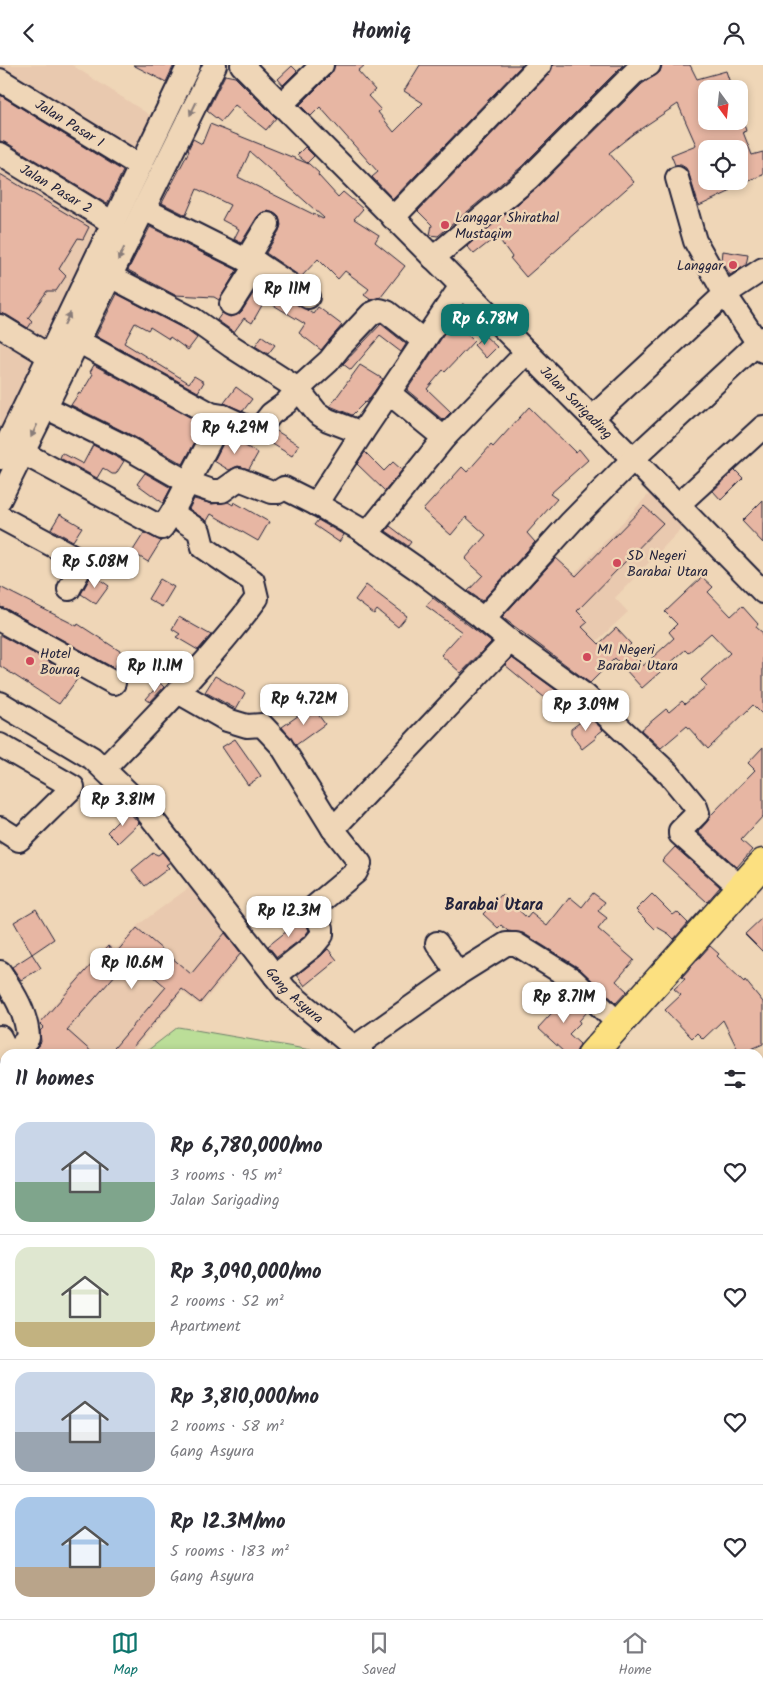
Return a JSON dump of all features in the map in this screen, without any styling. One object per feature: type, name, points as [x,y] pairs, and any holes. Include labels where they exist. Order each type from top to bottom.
[{"type":"main road","points":[[596,1049],[763,863]]},
{"type":"street","points":[[0,499],[45,407],[57,361],[113,223],[189,65]]},
{"type":"street","points":[[0,458],[57,361],[78,341],[215,65]]},
{"type":"street","name":"Jalan Sarigading","points":[[242,65],[763,592]]},
{"type":"street","points":[[281,105],[322,65]]},
{"type":"street","points":[[393,218],[540,65]]},
{"type":"street","points":[[434,258],[529,178],[634,73],[650,65]]},
{"type":"street","name":"Jalan Pasar 1","points":[[0,80],[140,166]]},
{"type":"street","name":"Jalan Pasar 2","points":[[0,154],[113,223]]},
{"type":"street","points":[[484,619],[571,522],[633,459],[761,344],[725,294],[695,241],[677,178]]},
{"type":"street","points":[[144,209],[252,262],[308,297]]},
{"type":"street","points":[[231,305],[268,224]]},
{"type":"street","points":[[592,418],[725,294],[763,269]]},
{"type":"street","points":[[110,276],[193,319],[230,346],[298,389],[317,413],[328,420],[362,433]]},
{"type":"street","points":[[316,504],[461,286]]},
{"type":"street","points":[[78,341],[211,414],[223,416],[257,430],[272,413],[286,403],[328,361],[371,314],[380,310],[387,312],[424,341]]},
{"type":"street","points":[[0,326],[57,361]]},
{"type":"street","points":[[367,534],[444,438],[527,352]]},
{"type":"street","points":[[389,393],[444,438]]},
{"type":"street","points":[[45,407],[126,447],[187,482],[212,491],[222,491],[238,479],[272,492],[278,492],[284,488],[316,504],[367,534],[586,696],[670,774],[691,800],[698,813],[680,831],[680,834],[741,888]]},
{"type":"street","points":[[23,453],[162,528],[172,513],[223,416]]},
{"type":"street","points":[[678,505],[763,427]]},
{"type":"street","points":[[104,769],[178,691],[239,622],[257,598],[253,581],[203,547],[200,531],[172,513]]},
{"type":"street","points":[[0,517],[82,561],[83,563],[70,589]]},
{"type":"street","points":[[0,620],[114,683]]},
{"type":"street","points":[[333,829],[510,641]]},
{"type":"street","points":[[178,691],[227,720],[246,727],[262,725],[281,745],[333,829],[360,863],[356,872],[313,908],[322,928],[322,935],[313,946],[275,976]]},
{"type":"street","name":"Gang Asyura","points":[[0,703],[81,751],[104,769],[143,807],[286,990],[356,1049]]},
{"type":"street","points":[[0,745],[74,787],[19,840],[0,828]]},
{"type":"street","points":[[58,778],[81,751]]},
{"type":"street","points":[[437,943],[458,974]]},
{"type":"street","points":[[361,1049],[458,974],[506,944],[516,944],[572,979],[619,1024]]},
{"type":"street","points":[[0,972],[18,1002],[26,1021],[28,1038],[16,1049]]},
{"type":"street","points":[[0,1037],[8,1049]]},
{"type":"shaded area","points":[[0,65],[72,65],[156,119],[0,440]]},
{"type":"shaded area","name":"SD Negeri Barabai Utara","points":[[650,493],[683,527],[615,598],[628,612],[586,651],[573,638],[547,663],[518,634]]},
{"type":"shaded area","points":[[198,881],[251,943],[201,1006],[182,992],[134,1049],[14,1049],[108,944],[116,949],[138,925]]},
{"type":"green space","points":[[178,1027],[305,1049],[149,1049]]},
{"type":"building","points":[[133,65],[174,65],[166,82]]},
{"type":"building","points":[[335,65],[365,65],[358,71],[375,90],[368,96],[381,110],[378,112],[394,132],[423,103],[404,91],[420,65],[522,65],[393,199],[372,177],[378,172],[320,107],[311,116],[300,105],[331,74]]},
{"type":"building","points":[[553,65],[623,65],[520,168],[438,236],[430,235],[432,225],[418,211],[549,74]]},
{"type":"building","points":[[662,65],[690,65],[697,79],[726,71],[729,80],[698,80],[698,130],[746,130],[743,132],[746,140],[698,140],[698,190],[728,190],[729,192],[699,206],[686,168],[681,165],[675,165],[671,155],[696,145],[678,104],[633,134],[609,153],[634,182],[526,277],[510,258],[512,257],[497,236],[474,254],[467,246],[538,187],[642,84],[660,72]]},
{"type":"building","points":[[292,66],[297,71],[283,85],[278,79]]},
{"type":"building","points":[[225,75],[235,77],[276,118],[266,130],[235,105],[221,122],[207,111]]},
{"type":"building","points":[[0,95],[123,171],[107,204],[7,143],[0,141]]},
{"type":"building","points":[[210,124],[309,164],[319,173],[318,175],[338,197],[343,192],[363,209],[354,219],[379,235],[375,242],[405,266],[381,297],[371,300],[364,295],[369,289],[345,271],[338,279],[318,259],[301,277],[266,253],[281,225],[279,217],[274,213],[268,211],[261,213],[241,243],[234,239],[239,229],[222,220],[230,205],[197,189],[186,215],[162,203],[189,151],[193,139],[202,144]],"holes":[[[250,152],[324,218],[238,177]]]},
{"type":"building","points":[[748,145],[752,155],[763,152],[763,175],[748,181]]},
{"type":"building","points":[[305,147],[314,156],[307,163],[297,155]]},
{"type":"building","points":[[0,174],[89,227],[83,239],[78,238],[59,269],[66,276],[56,291],[47,291],[28,318],[32,322],[28,328],[7,315],[0,313]]},
{"type":"building","points":[[150,227],[237,270],[219,300],[214,297],[175,295],[128,270]]},
{"type":"building","name":"Langgar","points":[[723,251],[748,255],[746,265],[730,275],[722,261]]},
{"type":"building","points":[[261,281],[313,314],[318,307],[342,325],[321,350],[299,333],[305,324],[265,300],[252,323],[244,318],[234,332],[217,320],[222,313],[230,317],[242,311]]},
{"type":"building","points":[[117,294],[186,330],[197,338],[188,350],[170,337],[169,339],[150,327],[148,330],[135,323],[124,343],[189,383],[194,376],[204,382],[198,392],[96,336]]},
{"type":"building","points":[[454,322],[474,341],[445,372],[443,370],[427,389],[451,412],[443,420],[407,390]]},
{"type":"building","points":[[381,324],[406,344],[401,352],[380,336],[351,370],[343,364]]},
{"type":"building","points":[[484,335],[497,347],[486,358],[474,345]]},
{"type":"building","points":[[262,336],[275,345],[268,354],[255,346]]},
{"type":"building","points":[[94,365],[204,425],[183,464],[71,405],[79,393],[81,394],[93,374],[90,372]]},
{"type":"building","points":[[360,365],[383,379],[366,403],[352,415],[330,406]]},
{"type":"building","points":[[236,387],[252,399],[243,411],[224,403]]},
{"type":"building","points":[[529,407],[575,452],[579,449],[588,460],[550,494],[557,499],[527,533],[535,542],[482,601],[468,591],[483,575],[465,559],[486,535],[466,517],[451,535],[423,510],[462,467],[467,472],[491,445],[493,447]]},
{"type":"building","points":[[275,430],[299,445],[292,456],[266,440]]},
{"type":"building","points":[[227,436],[258,453],[249,469],[238,466],[229,470],[214,461]]},
{"type":"building","points":[[93,445],[124,461],[116,474],[112,474],[103,468],[97,478],[60,458],[62,453],[83,464]]},
{"type":"building","points":[[365,452],[384,471],[393,462],[402,470],[385,491],[357,464]]},
{"type":"building","points":[[735,470],[743,478],[721,500],[713,491]]},
{"type":"building","points":[[145,473],[171,488],[163,503],[137,484]]},
{"type":"building","points":[[194,499],[212,504],[228,502],[233,505],[234,502],[269,522],[258,541],[211,514],[207,521],[189,509]]},
{"type":"building","points":[[763,500],[763,543],[742,521]]},
{"type":"building","points":[[644,506],[663,523],[577,611],[588,622],[582,627],[599,644],[616,628],[631,644],[627,648],[643,666],[674,638],[669,632],[677,624],[665,612],[702,577],[713,587],[708,592],[731,616],[742,606],[758,624],[756,627],[763,633],[763,715],[753,705],[708,749],[687,726],[661,748],[641,730],[666,709],[669,712],[682,701],[685,704],[707,686],[701,680],[730,653],[711,633],[688,653],[685,650],[642,688],[615,658],[590,683],[502,617],[556,558],[576,576]]},
{"type":"building","points":[[60,514],[82,527],[73,541],[51,529]]},
{"type":"building","points":[[318,520],[344,535],[339,542],[314,525]]},
{"type":"building","points":[[390,526],[411,542],[408,546],[386,531]]},
{"type":"building","points":[[144,533],[161,541],[148,562],[132,552]]},
{"type":"building","points":[[92,574],[109,586],[96,604],[81,594]]},
{"type":"building","points":[[160,579],[174,587],[162,607],[148,599]]},
{"type":"building","points":[[366,585],[407,616],[398,627],[377,610],[374,614],[355,600]]},
{"type":"building","points":[[0,587],[77,626],[78,624],[123,653],[114,668],[0,607]]},
{"type":"building","points":[[433,598],[491,642],[461,673],[441,655],[462,632],[426,606]]},
{"type":"building","points":[[179,617],[211,635],[198,650],[176,637],[180,634],[172,629]]},
{"type":"building","name":"Hotel Bouraq","points":[[0,635],[78,678],[59,704],[0,666]]},
{"type":"building","points":[[512,658],[568,699],[559,709],[505,665]]},
{"type":"building","points":[[215,676],[245,693],[236,709],[205,692]]},
{"type":"building","points":[[160,683],[164,687],[150,702],[146,699]]},
{"type":"building","points":[[312,706],[325,724],[296,745],[282,727]]},
{"type":"building","points":[[586,714],[603,730],[582,749],[571,734],[571,729],[583,720],[581,718]]},
{"type":"building","points":[[235,739],[261,776],[248,785],[222,747]]},
{"type":"building","points":[[763,747],[763,816],[741,840],[752,850],[737,867],[698,832],[711,815],[755,770],[748,763]]},
{"type":"building","points":[[128,811],[139,823],[118,843],[107,832]]},
{"type":"building","points":[[675,847],[720,887],[707,902],[662,861]]},
{"type":"building","points":[[162,852],[170,862],[166,865],[169,868],[145,886],[132,870],[153,853],[158,855]]},
{"type":"building","points":[[593,893],[605,902],[598,911],[607,918],[598,929],[634,960],[616,981],[627,991],[616,1003],[579,968],[523,933],[508,931],[501,925],[498,928],[483,914],[502,894],[527,918],[531,913],[547,926],[570,897],[582,907]]},
{"type":"building","points":[[652,894],[673,915],[677,912],[688,923],[674,939],[657,927],[655,929],[636,910]]},
{"type":"building","points":[[36,909],[54,939],[32,954],[14,922]]},
{"type":"building","points":[[763,917],[763,952],[745,934]]},
{"type":"building","points":[[302,919],[309,930],[304,937],[277,957],[268,946]]},
{"type":"building","points":[[137,928],[191,974],[225,933],[241,953],[200,1003],[182,989],[131,1049],[113,1049],[166,987],[131,957],[67,1030],[88,1049],[35,1049],[41,1042],[40,1031],[44,1027],[40,1023],[108,946],[116,953]]},
{"type":"building","points":[[710,946],[719,954],[717,956],[744,982],[745,980],[763,1002],[763,1044],[752,1049],[738,1049],[723,1020],[703,1039],[697,1033],[692,1038],[665,1010],[681,995],[674,989],[685,979],[682,977]]},
{"type":"building","points":[[328,949],[337,960],[305,986],[297,975]]},
{"type":"building","points":[[32,954],[41,968],[21,980],[12,967]]},
{"type":"building","points":[[565,991],[587,1012],[579,1021],[580,1023],[569,1034],[580,1044],[578,1049],[561,1049],[538,1028],[560,1004],[557,1001]]},
{"type":"place","name":"Langgar Shirathal Mustaqim","points":[[445,225]]},
{"type":"place","name":"Langgar","points":[[733,265]]},
{"type":"place","name":"SD Negeri Barabai Utara","points":[[617,563]]},
{"type":"place","name":"MI Negeri Barabai Utara","points":[[587,657]]},
{"type":"place","name":"Hotel Bouraq","points":[[30,661]]},
{"type":"district","name":"Barabai Utara","points":[[494,904]]}]
